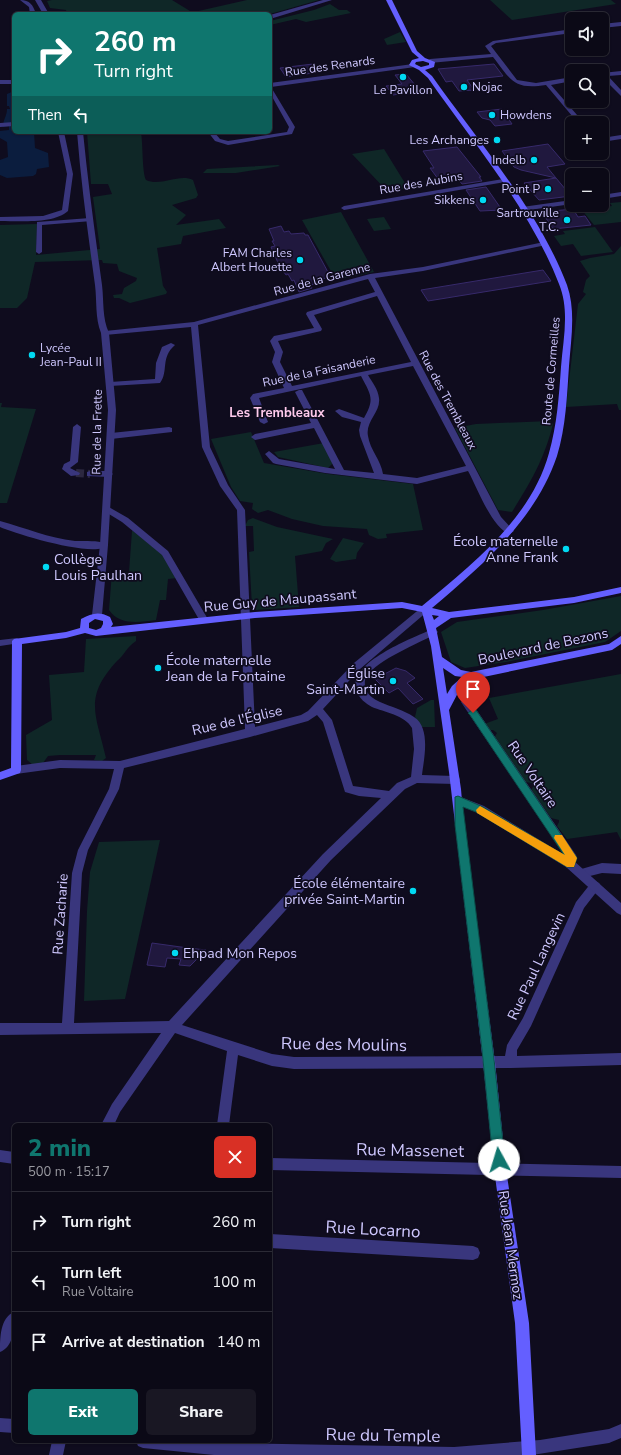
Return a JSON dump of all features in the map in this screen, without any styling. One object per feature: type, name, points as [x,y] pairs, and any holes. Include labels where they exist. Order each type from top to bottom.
[{"type":"main road","points":[[389,0],[415,52],[431,64]]},
{"type":"main road","points":[[414,63],[415,52]]},
{"type":"main road","points":[[414,63],[423,59]]},
{"type":"main road","points":[[414,63],[421,68],[431,64]]},
{"type":"main road","name":"Route de Cormeilles","points":[[430,77],[431,64]]},
{"type":"main road","name":"Route de Cormeilles","points":[[421,68],[430,77],[503,181],[544,244],[564,286],[569,311],[560,410],[552,455],[533,499],[510,531],[479,562],[425,609]]},
{"type":"main road","points":[[433,629],[441,618],[449,615],[567,601],[621,590]]},
{"type":"main road","name":"Rue Guy de Maupassant","points":[[104,631],[246,616],[402,604],[449,615]]},
{"type":"main road","name":"Rue Jean Mermoz","points":[[425,609],[433,629],[458,800],[459,825],[489,1062],[500,1169],[522,1323],[529,1451]]},
{"type":"main road","points":[[0,776],[16,770],[17,641],[66,635],[85,630],[92,633],[104,631],[108,627],[108,622],[104,617],[97,615],[90,617],[84,622],[85,630]]},
{"type":"main road","name":"Rue Guy de Maupassant","points":[[108,622],[137,627]]},
{"type":"main road","points":[[616,646],[621,639]]},
{"type":"main road","name":"Boulevard de Bezons","points":[[438,660],[458,673],[471,676],[616,646]]},
{"type":"main road","name":"Boulevard de Bezons","points":[[445,709],[449,696],[454,689],[471,676]]},
{"type":"street","points":[[23,0],[32,6],[33,12]]},
{"type":"street","points":[[38,0],[45,12]]},
{"type":"street","points":[[272,16],[329,0]]},
{"type":"street","points":[[609,25],[621,24]]},
{"type":"street","points":[[565,32],[495,42],[488,46],[515,81],[528,85],[565,80]]},
{"type":"street","points":[[431,64],[494,55]]},
{"type":"street","name":"Rue des Renards","points":[[272,86],[393,68],[414,63]]},
{"type":"street","points":[[609,74],[621,73]]},
{"type":"street","points":[[609,81],[621,94]]},
{"type":"street","points":[[0,82],[12,82]]},
{"type":"street","points":[[547,83],[575,116]]},
{"type":"street","name":"Rue des Renards","points":[[212,134],[218,141],[228,142],[290,133],[292,127],[272,90]]},
{"type":"street","points":[[1,125],[12,124]]},
{"type":"street","points":[[39,220],[66,211],[70,174],[61,134]]},
{"type":"street","name":"Rue de la Frette","points":[[80,134],[84,177],[100,295],[101,324],[105,334],[112,410],[104,545],[97,615]]},
{"type":"street","points":[[609,139],[621,137]]},
{"type":"street","name":"Rue des Aubins","points":[[344,208],[503,181]]},
{"type":"street","points":[[609,196],[621,194]]},
{"type":"street","points":[[522,209],[565,203]]},
{"type":"street","points":[[0,219],[90,220]]},
{"type":"street","points":[[39,220],[39,252]]},
{"type":"street","name":"Rue de la Garenne","points":[[105,334],[194,324],[370,276],[423,269],[544,244]]},
{"type":"street","name":"Rue des Trembleaux","points":[[370,276],[497,518],[504,527],[510,531]]},
{"type":"street","points":[[289,389],[276,362],[279,352],[274,341],[277,338],[318,329],[310,314],[380,293]]},
{"type":"street","points":[[194,324],[206,447],[224,486],[241,510],[240,524],[246,616],[250,733]]},
{"type":"street","name":"Rue de la Frette","points":[[110,384],[157,381],[160,377],[160,362],[166,351],[166,347],[171,345]]},
{"type":"street","name":"Rue de la Faisanderie","points":[[264,422],[254,398],[256,396],[415,363]]},
{"type":"street","points":[[364,374],[375,395],[376,402],[365,421],[363,430],[365,442],[378,465],[378,476]]},
{"type":"street","points":[[299,392],[341,472]]},
{"type":"street","points":[[339,411],[345,415],[365,421]]},
{"type":"street","points":[[255,437],[316,425]]},
{"type":"street","points":[[76,473],[71,473],[66,469],[67,466],[74,462],[77,427]]},
{"type":"street","name":"Rue de la Frette","points":[[111,436],[169,430]]},
{"type":"street","points":[[269,454],[276,461],[325,470],[417,481],[470,468]]},
{"type":"street","points":[[90,474],[109,474]]},
{"type":"street","points":[[106,509],[125,520],[165,553],[204,621]]},
{"type":"street","points":[[0,524],[37,538],[79,544],[104,545]]},
{"type":"street","name":"Rue de l'Église","points":[[16,770],[60,764],[120,764],[190,746],[250,733],[304,718],[312,714],[357,666],[425,609]]},
{"type":"street","points":[[416,779],[419,758],[419,731],[414,722],[368,700],[361,692],[360,681],[364,673],[374,664],[433,629]]},
{"type":"street","points":[[0,643],[17,641]]},
{"type":"street","name":"Rue Voltaire","points":[[466,702],[565,847],[572,858],[570,864]]},
{"type":"street","points":[[317,709],[327,720],[349,790],[354,792],[379,792],[390,795]]},
{"type":"street","name":"Rue Zacharie","points":[[68,1027],[77,873],[89,837],[114,789],[120,764]]},
{"type":"street","points":[[108,1123],[116,1108],[172,1027],[327,857],[401,786],[416,779],[455,780]]},
{"type":"street","points":[[458,800],[480,809],[570,864],[582,873],[621,910]]},
{"type":"street","points":[[582,873],[602,868],[621,869]]},
{"type":"street","name":"Rue Paul Langevin","points":[[511,1062],[511,1050],[527,1022],[580,905],[596,886]]},
{"type":"street","name":"Rue des Moulins","points":[[0,1029],[68,1027],[172,1027],[272,1060],[294,1063],[511,1062],[621,1059]]},
{"type":"street","points":[[223,1123],[233,1048]]},
{"type":"street","points":[[0,1156],[12,1158]]},
{"type":"street","name":"Rue Massenet","points":[[272,1164],[621,1172]]},
{"type":"street","name":"Rue Locarno","points":[[272,1241],[473,1253]]},
{"type":"street","points":[[0,1345],[12,1323]]},
{"type":"street","points":[[0,1425],[12,1426]]},
{"type":"street","name":"Rue du Temple","points":[[169,1443],[209,1446],[221,1449],[465,1454],[529,1451],[609,1436],[621,1431]]},
{"type":"street","points":[[56,1455],[59,1443]]},
{"type":"green space","points":[[172,0],[194,12],[66,12],[66,10],[50,8],[47,1]]},
{"type":"green space","points":[[247,0],[319,0],[272,13],[272,12],[194,12]]},
{"type":"green space","points":[[490,0],[611,0],[616,4],[512,20]]},
{"type":"green space","points":[[330,4],[339,10],[347,10],[351,13],[306,22],[296,19],[272,25],[272,20],[314,10]]},
{"type":"green space","points":[[400,32],[406,42],[387,45],[384,39]]},
{"type":"green space","points":[[87,134],[141,134],[146,180],[158,182],[188,178],[193,180],[198,195],[196,198],[172,205],[186,215],[176,225],[219,219],[226,228],[183,236],[181,244],[157,248],[163,286],[167,292],[166,294],[130,303],[119,298],[114,298],[113,295],[122,294],[124,288],[136,281],[137,278],[119,271],[117,264],[103,263],[102,260],[35,262],[27,298],[17,308],[0,308],[0,225],[37,224],[36,255],[100,249],[93,197],[112,194],[108,184],[91,184]]},
{"type":"green space","points":[[384,149],[408,188],[388,192],[352,154]]},
{"type":"green space","points":[[280,166],[236,173],[203,173],[207,169]]},
{"type":"green space","points":[[621,202],[621,222],[594,225],[584,212],[609,212],[609,206],[612,206],[610,203]]},
{"type":"green space","points":[[341,212],[374,272],[336,280],[302,220]]},
{"type":"green space","points":[[384,217],[391,229],[374,231],[367,219]]},
{"type":"green space","points":[[595,227],[613,252],[581,256],[573,244],[561,246],[554,236],[565,234],[563,231]]},
{"type":"green space","points":[[621,246],[621,410],[619,410],[617,404],[566,407],[578,304],[586,294],[583,292],[586,280],[590,276],[580,261],[614,254]]},
{"type":"green space","points":[[0,403],[2,403],[1,407],[36,409],[7,503],[0,503]]},
{"type":"green space","points":[[550,421],[553,424],[545,449],[525,490],[512,512],[498,510],[455,428],[476,424]]},
{"type":"green space","points":[[251,432],[264,463],[328,474],[413,484],[423,530],[386,534],[387,538],[378,539],[369,535],[367,529],[323,526],[292,519],[268,510],[258,513],[252,509],[253,503],[240,501],[231,487],[211,439]]},
{"type":"green space","points":[[324,443],[334,462],[328,468],[278,457],[274,452]]},
{"type":"green space","points":[[253,518],[277,527],[333,539],[326,543],[322,551],[295,556],[299,607],[256,610],[252,607],[249,552],[254,551],[253,526],[245,526],[248,520]]},
{"type":"green space","points":[[132,531],[162,554],[177,578],[168,579],[166,600],[160,600],[156,620],[137,622],[124,621],[119,619],[109,610],[112,572],[129,572]]},
{"type":"green space","points":[[343,538],[364,543],[357,553],[356,559],[336,562],[330,559]]},
{"type":"green space","points":[[621,596],[621,631],[605,642],[506,662],[465,668],[451,662],[441,632],[457,622],[543,610]]},
{"type":"green space","points":[[136,636],[136,641],[106,674],[96,696],[96,718],[106,758],[102,761],[94,760],[96,755],[48,756],[43,763],[33,765],[27,760],[26,735],[52,720],[49,675],[84,672],[86,639]]},
{"type":"green space","points":[[621,674],[621,840],[617,832],[567,839],[557,826],[559,820],[551,818],[531,790],[533,787],[532,783],[525,782],[494,738],[497,733],[493,730],[488,730],[484,724],[498,719],[489,698]]},
{"type":"green space","points":[[431,700],[434,700],[435,727],[420,727],[415,717],[417,708]]},
{"type":"green space","points":[[160,840],[125,999],[84,1001],[90,872],[99,842]]},
{"type":"water","points":[[12,92],[12,134],[34,134],[35,148],[48,153],[49,167],[37,169],[36,174],[33,176],[7,178],[0,175],[0,160],[8,157],[7,142],[0,138],[0,131],[9,130],[9,126],[3,127],[7,109],[10,109],[9,106],[7,106],[7,94]]},
{"type":"building","points":[[313,64],[319,72],[286,77],[280,68]]},
{"type":"building","points":[[494,64],[503,76],[467,80],[474,90],[459,91],[452,81],[446,82],[438,69]]},
{"type":"building","points":[[406,74],[420,91],[393,95],[386,86],[402,84],[395,75]]},
{"type":"building","name":"Howdens","points":[[502,109],[512,124],[495,126],[490,120],[482,118],[477,112]]},
{"type":"building","name":"Indelb","points":[[548,144],[565,164],[547,167],[556,178],[514,167],[502,151]]},
{"type":"building","points":[[457,147],[481,177],[479,177],[482,181],[462,184],[459,180],[441,183],[430,168],[434,168],[423,151]]},
{"type":"building","name":"Point P","points":[[556,178],[565,189],[565,197],[539,200],[524,183]]},
{"type":"building","name":"Sikkens","points":[[486,187],[502,210],[480,211],[466,190]]},
{"type":"building","name":"Sartrouville T.C.","points":[[565,210],[565,212],[575,212],[578,217],[585,216],[591,225],[553,229],[542,212]]},
{"type":"building","name":"FAM Charles Albert Houette","points":[[281,226],[284,232],[289,231],[291,234],[304,233],[305,235],[308,235],[329,274],[325,275],[327,278],[314,280],[316,284],[310,285],[312,288],[299,292],[294,280],[292,281],[288,274],[286,275],[279,265],[271,247],[275,246],[269,229]]},
{"type":"building","points":[[543,270],[551,281],[428,301],[421,290]]},
{"type":"building","name":"Église Saint-Martin","points":[[396,668],[406,671],[415,678],[407,683],[423,699],[413,704],[398,688],[389,693],[375,679]]},
{"type":"building","name":"Ehpad Mon Repos","points":[[152,943],[206,950],[190,966],[179,965],[181,959],[167,958],[165,967],[147,965]]},
{"type":"tunnel","points":[[76,473],[90,474]]},
{"type":"slow traffic","points":[[480,810],[570,864],[572,858],[559,838]]},
{"type":"place","name":"Le Pavillon","points":[[403,77]]},
{"type":"place","name":"Nojac","points":[[464,87]]},
{"type":"place","name":"Howdens","points":[[492,115]]},
{"type":"place","name":"Les Archanges","points":[[497,140]]},
{"type":"place","name":"Indelb","points":[[534,160]]},
{"type":"place","name":"Point P","points":[[548,189]]},
{"type":"place","name":"Sikkens","points":[[483,200]]},
{"type":"place","name":"Sartrouville T.C.","points":[[567,220]]},
{"type":"place","name":"FAM Charles Albert Houette","points":[[300,260]]},
{"type":"place","name":"Lycée Jean-Paul II","points":[[32,355]]},
{"type":"place","name":"École maternelle Anne Frank","points":[[566,549]]},
{"type":"place","name":"Collège Louis Paulhan","points":[[46,567]]},
{"type":"place","name":"École maternelle Jean de la Fontaine","points":[[158,668]]},
{"type":"place","name":"Église Saint-Martin","points":[[393,681]]},
{"type":"place","name":"École élémentaire privée Saint-Martin","points":[[413,891]]},
{"type":"place","name":"Ehpad Mon Repos","points":[[175,953]]},
{"type":"district","name":"Les Trembleaux","points":[[277,412]]},
{"type":"route","points":[[473,713],[572,858],[570,864],[480,809],[458,800],[459,825],[488,1050],[499,1160]]}]
